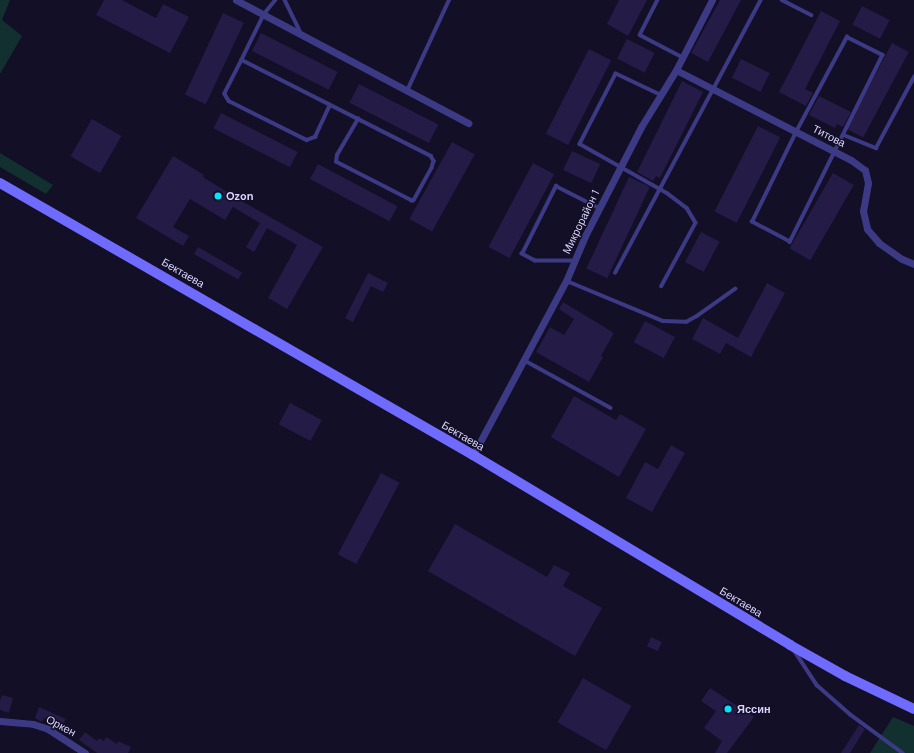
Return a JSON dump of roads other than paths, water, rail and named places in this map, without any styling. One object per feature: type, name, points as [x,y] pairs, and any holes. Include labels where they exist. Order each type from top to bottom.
[{"type":"street","points":[[236,0],[468,123]]},
{"type":"street","name":"Микрорайон 1","points":[[472,455],[566,280],[599,208],[641,127],[676,70],[712,0]]},
{"type":"street","name":"Титова","points":[[676,70],[836,152],[851,160],[864,170],[868,183],[862,211],[867,229],[879,243],[902,259],[914,264]]},
{"type":"street","name":"Бектаева","points":[[0,183],[472,455],[845,676],[914,708]]},
{"type":"street","name":"Оркен","points":[[0,721],[33,724],[48,729],[85,753]]},
{"type":"lane","points":[[276,0],[264,15],[225,94],[229,101],[307,140],[312,140],[315,137],[330,105]]},
{"type":"lane","points":[[285,0],[302,34]]},
{"type":"lane","points":[[407,91],[449,0]]},
{"type":"lane","points":[[658,0],[640,35],[683,57]]},
{"type":"lane","points":[[615,273],[761,0]]},
{"type":"lane","points":[[782,0],[811,15]]},
{"type":"lane","points":[[847,37],[883,55],[790,242],[752,222],[796,132],[847,37]]},
{"type":"lane","points":[[242,60],[431,156],[434,161],[432,168],[414,200],[412,201],[336,162],[337,155],[358,119]]},
{"type":"lane","points":[[660,95],[616,74],[580,144],[660,189],[687,208],[696,223],[662,286]]},
{"type":"lane","points":[[844,134],[876,148],[914,77]]},
{"type":"lane","points":[[574,261],[534,261],[522,254],[556,186],[599,208]]},
{"type":"lane","points":[[566,280],[663,321],[686,322],[735,289]]},
{"type":"lane","points":[[524,360],[611,408]]},
{"type":"lane","points":[[790,644],[817,685],[851,715],[903,753]]},
{"type":"place","name":"Ozon","points":[[218,196]]},
{"type":"place","name":"Яссин","points":[[728,709]]}]
